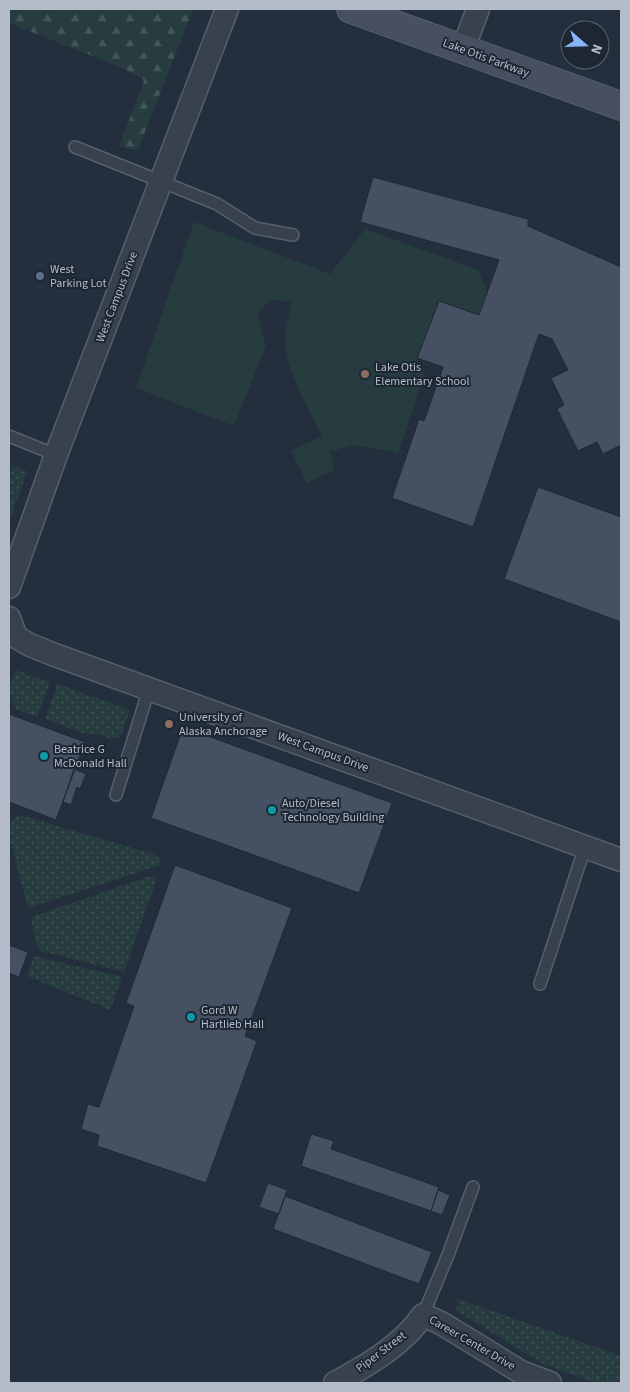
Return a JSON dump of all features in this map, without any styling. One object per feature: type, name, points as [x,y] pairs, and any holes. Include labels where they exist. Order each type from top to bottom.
[{"type":"main road","name":"Lake Otis Parkway","points":[[351,9],[621,106]]},
{"type":"street","name":"West Campus Drive","points":[[9,587],[56,455],[227,9]]},
{"type":"street","points":[[463,49],[478,9]]},
{"type":"street","name":"West Campus Drive","points":[[9,618],[16,637],[30,645],[621,860]]},
{"type":"street","name":"Piper Street","points":[[335,1383],[366,1366],[415,1326],[423,1315]]},
{"type":"street","name":"Career Center Drive","points":[[423,1315],[441,1323],[521,1372],[550,1383]]},
{"type":"lane","points":[[75,147],[217,204],[255,228],[293,235]]},
{"type":"lane","points":[[9,436],[56,455]]},
{"type":"lane","points":[[116,795],[149,689]]},
{"type":"lane","points":[[540,984],[585,847]]},
{"type":"lane","points":[[423,1315],[473,1187]]},
{"type":"green space","points":[[9,9],[193,9],[138,150],[119,147],[144,80],[125,69],[9,23]]},
{"type":"green space","points":[[194,222],[330,274],[365,229],[478,270],[487,292],[479,315],[438,301],[417,358],[424,375],[398,453],[352,445],[330,452],[334,470],[307,483],[291,451],[322,436],[298,386],[285,345],[286,325],[292,302],[270,299],[257,314],[266,346],[234,426],[136,388]]},
{"type":"green space","points":[[13,466],[27,471],[9,522],[9,478]]},
{"type":"green space","points":[[16,670],[50,682],[37,717],[16,709],[9,690]]},
{"type":"green space","points":[[58,684],[130,710],[119,737],[111,739],[95,733],[88,735],[45,719]]},
{"type":"green space","points":[[20,815],[153,854],[160,859],[160,865],[28,907],[9,836],[11,824]]},
{"type":"green space","points":[[151,876],[155,877],[156,882],[124,972],[41,951],[36,944],[31,920],[34,916]]},
{"type":"green space","points":[[34,956],[122,977],[110,1010],[27,976]]},
{"type":"green space","points":[[455,1298],[621,1356],[621,1383],[595,1383],[543,1364],[455,1310],[459,1305]]},
{"type":"building","name":"Lake Otis Elementary School","points":[[373,177],[528,219],[528,226],[621,267],[621,445],[603,454],[597,442],[578,451],[557,409],[564,405],[551,378],[568,370],[552,339],[539,334],[473,527],[392,498],[419,419],[424,421],[443,367],[417,358],[439,301],[479,315],[499,260],[360,222]]},
{"type":"building","points":[[538,487],[621,517],[621,622],[504,579]]},
{"type":"building","name":"Beatrice G McDonald Hall","points":[[9,714],[85,742],[56,820],[9,802]]},
{"type":"building","name":"Auto/Diesel Technology Building","points":[[183,727],[392,803],[359,893],[151,818]]},
{"type":"building","points":[[74,769],[86,774],[80,789],[77,787],[71,805],[63,802]]},
{"type":"building","name":"Gord W Hartlieb Hall","points":[[175,865],[292,908],[245,1036],[257,1041],[206,1183],[97,1146],[99,1135],[81,1129],[88,1104],[99,1107],[134,1006],[126,1003]]},
{"type":"building","points":[[9,945],[28,952],[19,977],[9,973]]},
{"type":"building","points":[[311,1134],[334,1141],[331,1149],[439,1187],[431,1211],[301,1166]]},
{"type":"building","points":[[268,1183],[287,1190],[279,1214],[259,1207]]},
{"type":"building","points":[[438,1190],[450,1195],[442,1215],[431,1211]]},
{"type":"building","points":[[285,1196],[432,1252],[419,1284],[273,1229]]},
{"type":"place","name":"West Parking Lot","points":[[40,276]]},
{"type":"place","name":"Lake Otis Elementary School","points":[[365,374]]},
{"type":"place","name":"University of Alaska Anchorage","points":[[169,724]]},
{"type":"place","name":"Beatrice G McDonald Hall","points":[[44,756]]},
{"type":"place","name":"Auto/Diesel Technology Building","points":[[272,810]]},
{"type":"place","name":"Gord W Hartlieb Hall","points":[[191,1017]]}]
